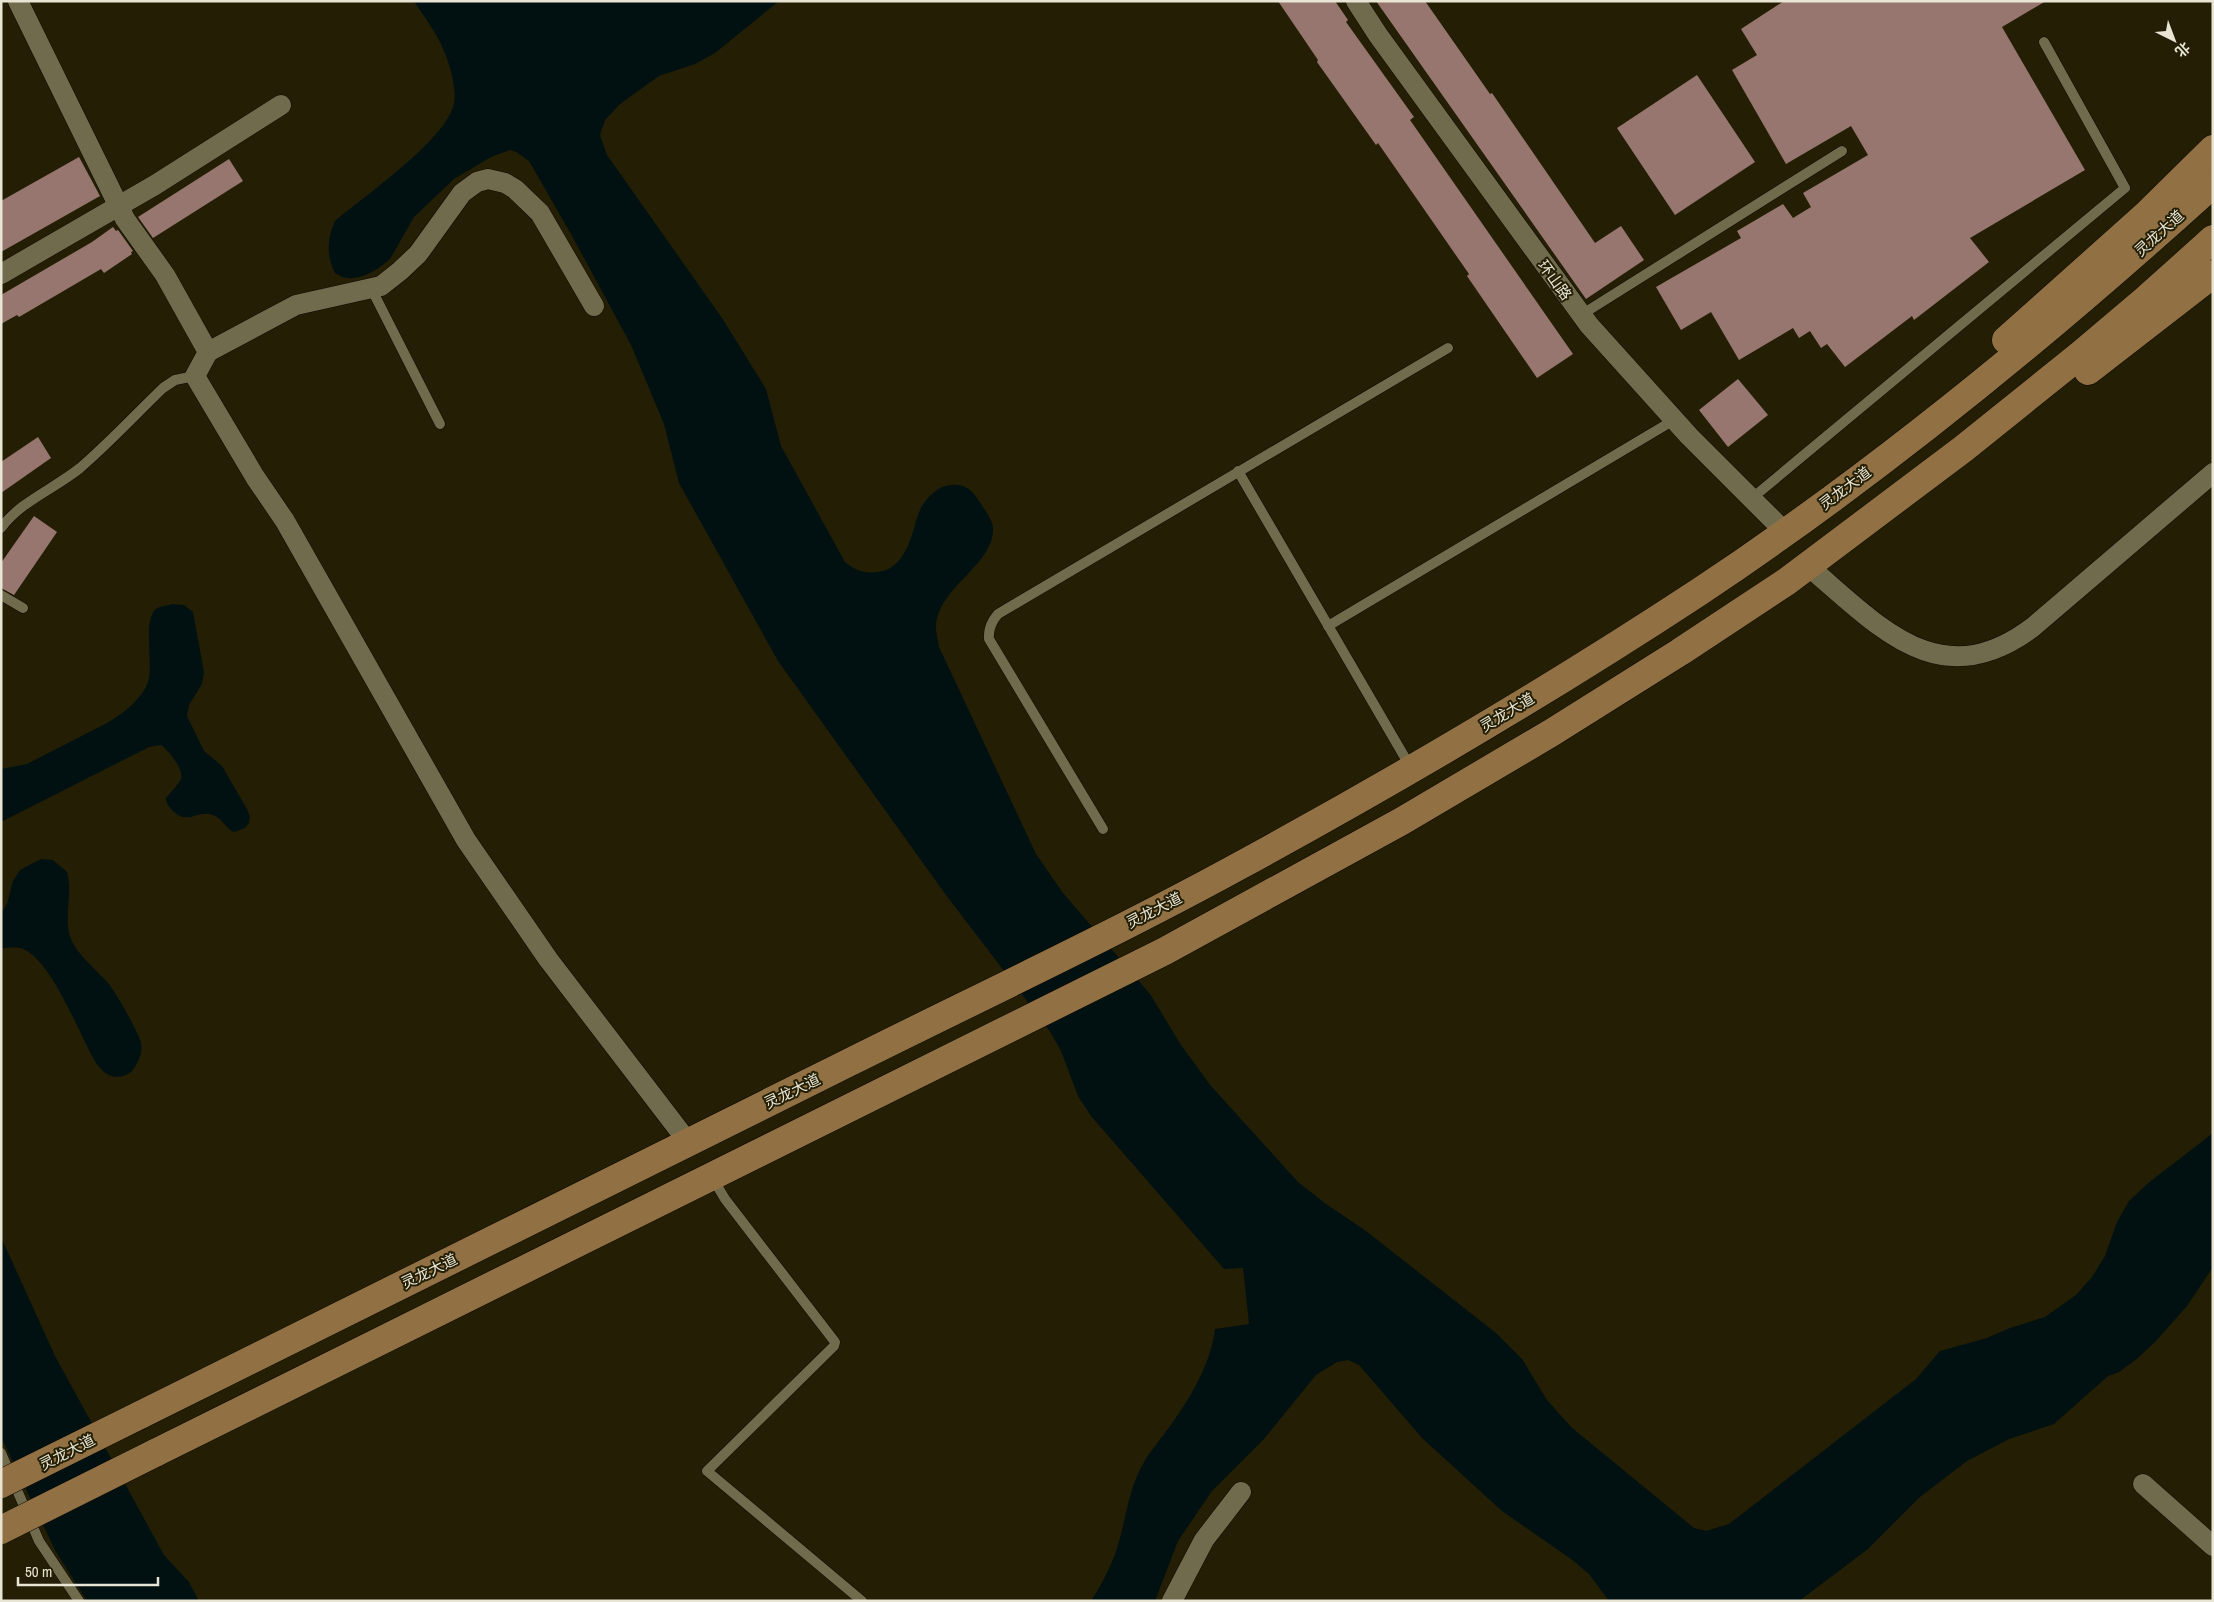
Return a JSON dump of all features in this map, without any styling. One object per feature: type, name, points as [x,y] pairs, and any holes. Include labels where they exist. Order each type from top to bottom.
[{"type":"main road","points":[[1870,470],[1949,388],[2017,331],[2131,228],[2213,149]]},
{"type":"main road","name":"灵龙大道","points":[[7,1482],[1135,920],[1236,868],[1412,769],[1658,618],[1786,532],[1870,470],[2054,324],[2118,270],[2213,184]]},
{"type":"main road","points":[[1,1530],[1164,951],[1402,821],[1551,733],[1713,631],[1808,566],[2080,355],[2145,300],[2213,238]]},
{"type":"main road","points":[[1862,526],[2028,415],[2132,338],[2213,274]]},
{"type":"street","points":[[18,1],[125,219],[165,275],[208,352]]},
{"type":"street","name":"环山路","points":[[1356,1],[1378,35],[1581,315],[1674,420],[1786,532]]},
{"type":"street","points":[[1,274],[119,206],[281,105]]},
{"type":"street","points":[[594,306],[540,213],[515,189],[505,183],[488,179],[477,182],[462,193],[426,245],[400,271],[381,286],[296,306],[208,352],[195,376],[255,477],[285,521],[442,800],[476,856],[548,959],[688,1142]]},
{"type":"street","points":[[1808,566],[1887,632],[1909,645],[1948,656],[1979,654],[2008,643],[2032,627],[2213,472]]},
{"type":"street","points":[[2143,1484],[2213,1546]]},
{"type":"street","points":[[1172,1601],[1204,1540],[1241,1492]]},
{"type":"lane","points":[[1751,499],[2124,188],[2044,42]]},
{"type":"lane","points":[[1581,315],[1842,151]]},
{"type":"lane","points":[[371,288],[440,424]]},
{"type":"lane","points":[[1103,829],[989,640],[990,627],[998,614],[1448,348]]},
{"type":"lane","points":[[1,528],[17,510],[47,492],[80,468],[163,388],[175,380],[195,376]]},
{"type":"lane","points":[[1328,626],[1674,420]]},
{"type":"lane","points":[[1238,471],[1412,769]]},
{"type":"lane","points":[[1,595],[23,608]]},
{"type":"lane","points":[[712,1176],[725,1199],[835,1342],[834,1346],[707,1471],[862,1601]]},
{"type":"lane","points":[[1,1453],[7,1482],[28,1516],[39,1541],[78,1601]]},
{"type":"shaded area","points":[[414,1],[779,1],[715,53],[695,64],[659,76],[620,104],[605,120],[600,135],[607,155],[722,318],[766,389],[781,446],[845,562],[864,572],[887,570],[900,559],[905,551],[921,508],[930,496],[942,487],[950,485],[965,487],[973,493],[992,522],[991,541],[985,553],[955,588],[939,613],[936,628],[939,647],[1036,854],[1063,893],[1150,994],[1181,1045],[1211,1086],[1298,1182],[1366,1231],[1496,1333],[1522,1359],[1547,1400],[1571,1427],[1694,1528],[1706,1531],[1729,1524],[1916,1379],[1940,1351],[1987,1338],[2010,1328],[2045,1317],[2076,1295],[2092,1277],[2105,1256],[2117,1222],[2129,1201],[2147,1184],[2213,1133],[2213,1267],[2187,1306],[2138,1358],[2119,1372],[2108,1376],[2054,1424],[2009,1439],[1967,1461],[1920,1497],[1868,1549],[1799,1601],[1609,1601],[1589,1574],[1571,1559],[1502,1511],[1422,1438],[1359,1365],[1348,1360],[1337,1362],[1316,1375],[1263,1440],[1212,1491],[1178,1541],[1155,1601],[1091,1601],[1114,1557],[1137,1476],[1145,1460],[1196,1386],[1210,1351],[1215,1329],[1249,1324],[1243,1268],[1224,1269],[1091,1116],[1078,1096],[1061,1051],[1049,1030],[946,895],[778,661],[679,483],[664,424],[631,345],[529,161],[510,150],[491,157],[454,179],[414,217],[390,259],[384,264],[371,273],[356,278],[342,277],[335,273],[330,260],[329,247],[330,234],[335,221],[419,152],[446,121],[453,107],[454,86],[446,57],[438,38]]},
{"type":"shaded area","points":[[172,604],[184,605],[193,612],[204,672],[202,684],[189,705],[187,716],[204,751],[222,766],[247,809],[250,817],[249,823],[245,828],[234,832],[213,815],[202,814],[183,817],[173,811],[168,805],[166,798],[180,781],[181,775],[175,760],[161,745],[149,747],[1,822],[1,769],[27,764],[107,723],[134,703],[143,693],[149,679],[149,627],[151,618],[156,609]]},
{"type":"shaded area","points":[[41,859],[53,860],[67,872],[69,881],[68,926],[73,943],[111,987],[141,1043],[141,1054],[138,1061],[132,1071],[126,1075],[110,1076],[97,1065],[61,993],[36,958],[21,948],[1,949],[1,913],[7,904],[13,881],[20,870]]},
{"type":"shaded area","points":[[1,1237],[55,1356],[164,1555],[189,1582],[199,1601],[87,1601],[56,1552],[1,1437]]},
{"type":"building","points":[[1278,1],[1335,1],[1348,20],[1346,22],[1414,117],[1410,120],[1573,354],[1537,378],[1467,276],[1469,274],[1378,143],[1376,145],[1317,62],[1318,60]]},
{"type":"building","points":[[1376,1],[1425,1],[1490,94],[1492,93],[1595,243],[1621,226],[1644,260],[1586,299]]},
{"type":"building","points":[[1784,1],[2046,1],[2002,27],[2085,170],[1970,238],[1989,262],[1914,320],[1912,316],[1845,367],[1827,344],[1821,348],[1810,331],[1799,338],[1793,328],[1739,360],[1711,312],[1681,330],[1656,287],[1741,238],[1737,231],[1783,204],[1793,218],[1811,207],[1803,193],[1868,155],[1851,126],[1786,164],[1732,70],[1757,55],[1741,29]]},
{"type":"building","points":[[1697,75],[1755,162],[1675,215],[1617,128]]},
{"type":"building","points":[[79,157],[100,196],[1,252],[1,201]]},
{"type":"building","points":[[229,159],[243,181],[153,238],[138,217]]},
{"type":"building","points":[[113,227],[116,231],[118,230],[133,251],[131,252],[132,254],[104,273],[101,269],[19,317],[17,315],[1,324],[1,295],[92,242]]},
{"type":"building","points":[[1738,379],[1768,415],[1728,447],[1699,410]]},
{"type":"building","points":[[38,437],[51,458],[1,493],[1,462]]},
{"type":"building","points":[[34,516],[57,532],[14,595],[1,588],[1,563]]}]
